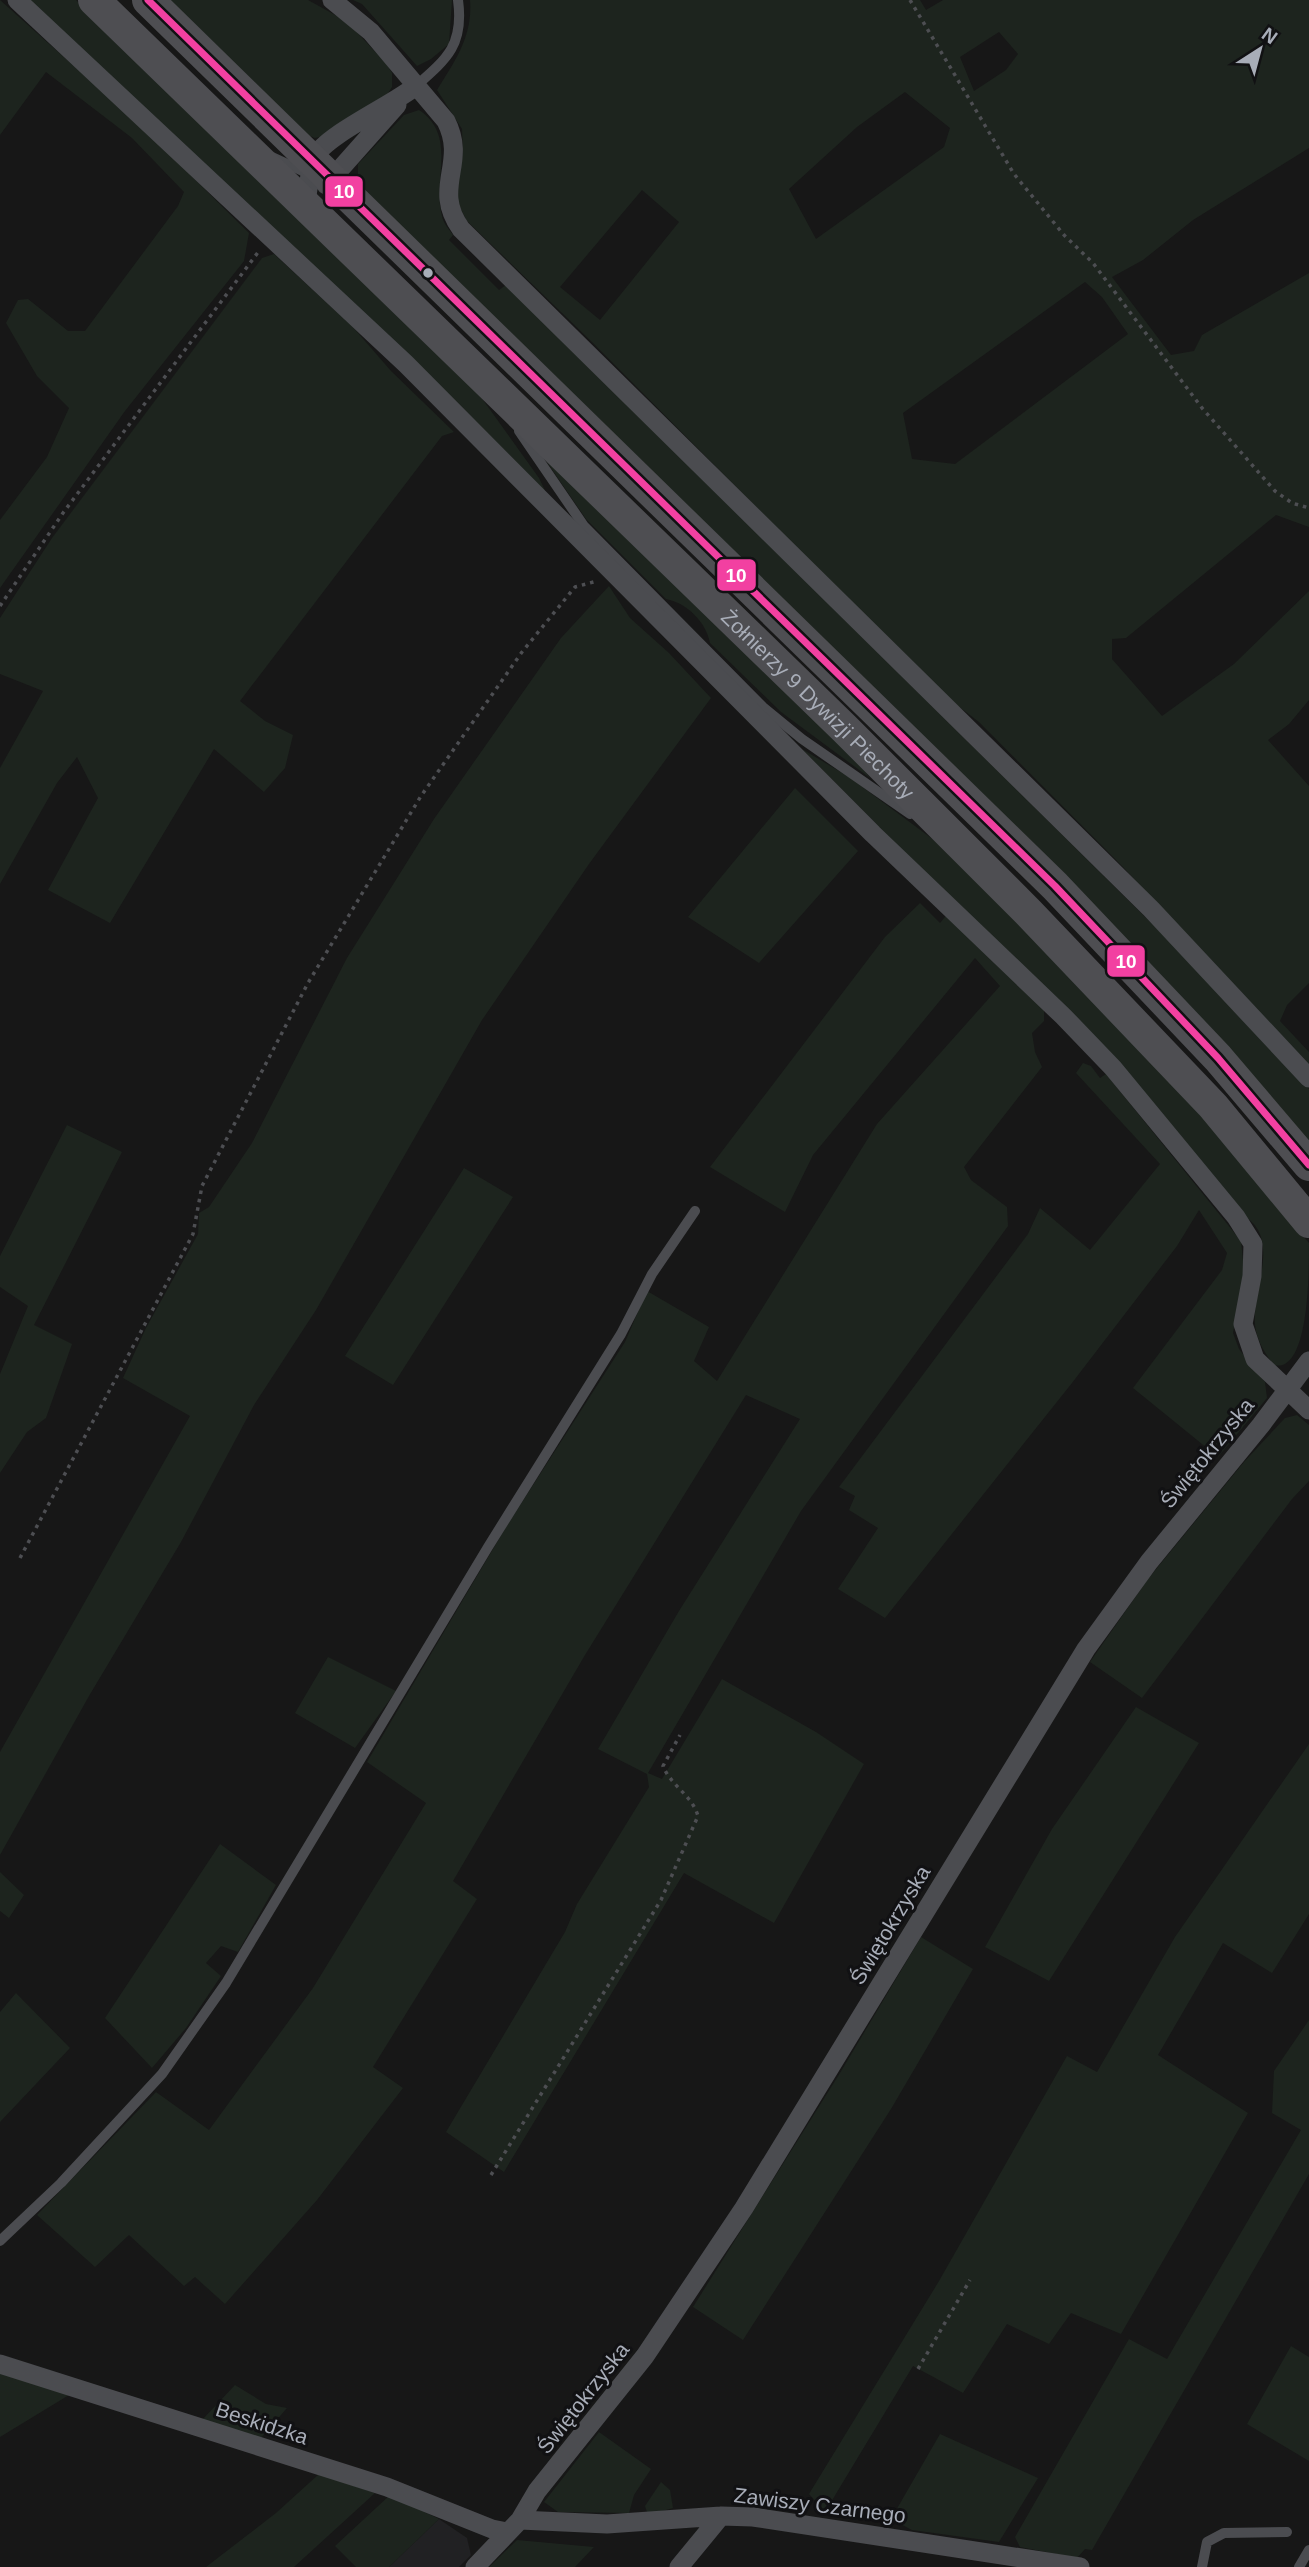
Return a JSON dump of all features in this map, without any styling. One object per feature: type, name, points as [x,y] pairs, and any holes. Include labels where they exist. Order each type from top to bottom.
[{"type":"highway","name":"Żołnierzy 9 Dywizji Piechoty","points":[[94,0],[985,869],[1041,899],[1309,1222]]},
{"type":"highway","name":"Żołnierzy 9 Dywizji Piechoty","points":[[148,0],[1041,899],[1218,1058],[1309,1165]]},
{"type":"street","points":[[16,0],[271,235],[405,364],[873,834],[1113,1068],[1236,1217],[1253,1244],[1252,1276],[1243,1324],[1255,1359],[1309,1410]]},
{"type":"street","points":[[332,0],[371,32],[446,121],[454,136],[455,150],[447,194],[452,217],[461,229],[1151,909],[1309,1077]]},
{"type":"street","points":[[306,205],[319,172],[323,146],[401,99],[417,85]]},
{"type":"street","points":[[319,172],[388,118],[401,99]]},
{"type":"street","name":"Świętokrzyska","points":[[475,2567],[513,2526],[537,2491],[645,2356],[723,2239],[1086,1649],[1149,1562],[1261,1425],[1309,1361]]},
{"type":"street","name":"Beskidzka","points":[[0,2364],[387,2487],[492,2529],[513,2526]]},
{"type":"street","points":[[679,2567],[721,2516]]},
{"type":"street","name":"Zawiszy Czarnego","points":[[513,2526],[607,2524],[721,2516],[811,2524],[1080,2567]]},
{"type":"lane","points":[[417,85],[452,50],[459,35],[458,0]]},
{"type":"lane","points":[[245,147],[319,172]]},
{"type":"lane","points":[[0,2241],[61,2183],[162,2074],[226,1983],[488,1546],[621,1334],[652,1274],[695,1211]]},
{"type":"lane","points":[[1202,2567],[1207,2542],[1218,2534],[1287,2532]]},
{"type":"lane","points":[[1299,2567],[1309,2550]]},
{"type":"path","points":[[910,0],[1014,174],[1064,235],[1093,263],[1164,360],[1220,429],[1275,491],[1292,503],[1309,508]]},
{"type":"path","points":[[0,606],[63,513],[271,235]]},
{"type":"path","points":[[20,1558],[193,1234],[202,1186],[308,983],[421,796],[522,652],[575,587],[617,578]]},
{"type":"path","points":[[491,2175],[661,1900],[698,1816],[695,1806],[668,1779],[663,1766],[680,1735]]},
{"type":"path","points":[[918,2370],[970,2280]]},
{"type":"shaded area","points":[[0,0],[140,125],[249,233],[244,261],[125,411],[0,588],[0,520],[47,457],[69,408],[37,376],[6,323],[18,300],[28,299],[68,331],[85,331],[178,206],[184,192],[132,138],[46,72],[0,135]]},
{"type":"shaded area","points":[[26,0],[76,0],[473,386],[539,478],[551,503]]},
{"type":"shaded area","points":[[166,0],[308,0],[346,21],[387,64],[392,73],[392,87],[385,98],[329,135],[315,138],[302,133]]},
{"type":"shaded area","points":[[353,0],[452,0],[449,44],[431,59],[417,66],[362,4]]},
{"type":"shaded area","points":[[470,0],[920,0],[926,10],[943,0],[1309,0],[1309,148],[1193,220],[1143,260],[1112,277],[1171,355],[1194,351],[1202,335],[1309,273],[1309,527],[1276,515],[1126,638],[1112,639],[1112,659],[1162,716],[1234,664],[1309,591],[1309,700],[1289,724],[1268,740],[1309,786],[1309,983],[1287,1005],[1280,1021],[1309,1052],[1309,1069],[1123,867],[979,722],[941,693],[592,342],[466,220],[456,199],[456,183],[463,154],[462,129],[437,90],[466,37]],"holes":[[[999,32],[1018,54],[1006,70],[974,91],[960,57]],[[905,92],[950,128],[944,147],[816,239],[789,189],[857,127]],[[642,190],[679,222],[600,320],[560,287]],[[1085,282],[1102,297],[1128,334],[955,464],[912,459],[903,413]]]},
{"type":"shaded area","points":[[419,110],[438,132],[441,145],[440,202],[442,216],[453,235],[449,240],[499,290],[506,285],[1224,995],[1309,1089],[1309,1146],[365,192],[358,177],[358,164],[404,115]]},
{"type":"shaded area","points":[[274,254],[352,326],[391,371],[454,432],[442,436],[240,701],[265,721],[293,735],[285,768],[264,792],[214,749],[110,923],[48,890],[98,798],[77,757],[57,783],[0,884],[0,768],[43,691],[0,674],[0,618],[52,538],[262,258]]},
{"type":"shaded area","points":[[540,452],[854,757],[870,778],[781,712],[710,643],[700,621],[688,609],[666,599],[586,519]]},
{"type":"shaded area","points":[[609,586],[630,618],[669,653],[711,698],[589,864],[482,1020],[316,1310],[254,1405],[181,1542],[89,1696],[0,1855],[0,1752],[190,1416],[123,1378],[146,1328],[198,1234],[199,1213],[209,1207],[252,1143],[347,958],[434,819],[561,638]]},
{"type":"shaded area","points":[[802,749],[849,777],[954,855],[1143,1047],[1309,1243],[1305,1319],[1294,1354],[1286,1364],[1274,1365],[1263,1349],[1256,1331],[1256,1302],[1263,1254],[1262,1239],[1256,1226],[930,878]]},
{"type":"shaded area","points":[[795,788],[858,851],[759,963],[688,917]]},
{"type":"shaded area","points":[[920,903],[940,923],[945,917],[951,917],[1044,1008],[1044,1021],[1032,1033],[1035,1052],[1042,1067],[964,1167],[971,1180],[1007,1207],[1008,1226],[801,1511],[648,1773],[662,1779],[722,1679],[816,1732],[864,1764],[774,1923],[684,1873],[504,2172],[446,2132],[565,1932],[577,1904],[649,1787],[647,1774],[598,1749],[679,1611],[800,1419],[746,1395],[585,1655],[453,1881],[477,1899],[373,2067],[403,2088],[317,2200],[225,2304],[195,2277],[184,2286],[129,2235],[95,2267],[37,2215],[156,2092],[209,2130],[313,1988],[426,1803],[367,1762],[506,1527],[625,1342],[647,1291],[709,1327],[694,1361],[717,1381],[877,1124],[1000,986],[975,958],[813,1155],[785,1212],[710,1167],[885,937]]},
{"type":"shaded area","points":[[1083,1063],[1091,1066],[1100,1078],[1106,1074],[1241,1241],[1244,1270],[1233,1333],[1239,1349],[1265,1382],[1267,1398],[1218,1457],[1133,1388],[1222,1270],[1227,1253],[1199,1210],[1177,1246],[1072,1383],[885,1618],[838,1589],[878,1528],[849,1510],[855,1496],[839,1487],[1028,1234],[1040,1208],[1090,1250],[1160,1164],[1076,1073]]},
{"type":"shaded area","points":[[67,1125],[122,1152],[34,1325],[72,1344],[46,1418],[27,1432],[0,1473],[0,1374],[28,1306],[0,1287],[0,1256]]},
{"type":"shaded area","points":[[464,1168],[513,1197],[393,1385],[345,1356]]},
{"type":"shaded area","points":[[1297,1415],[1309,1425],[1309,1481],[1292,1499],[1142,1698],[1090,1662],[1148,1579],[1244,1462],[1285,1418]]},
{"type":"shaded area","points":[[328,1657],[396,1691],[355,1748],[295,1713]]},
{"type":"shaded area","points":[[1136,1707],[1199,1743],[1049,1981],[985,1947],[1052,1829]]},
{"type":"shaded area","points":[[1309,1744],[1309,1914],[1272,1973],[1223,1943],[1158,2055],[1248,2113],[1121,2334],[1071,2313],[1049,2344],[1007,2324],[963,2393],[913,2366],[825,2512],[809,2494],[939,2281],[1067,2056],[1097,2072],[1175,1937]]},
{"type":"shaded area","points":[[220,1844],[276,1885],[238,1952],[221,1946],[206,1963],[221,1976],[186,2028],[152,2068],[105,2018]]},
{"type":"shaded area","points":[[0,1872],[24,1895],[9,1918],[0,1911]]},
{"type":"shaded area","points":[[921,1937],[973,1969],[891,2109],[743,2340],[693,2307],[840,2073]]},
{"type":"shaded area","points":[[16,1993],[70,2048],[0,2122],[0,2012]]},
{"type":"shaded area","points":[[1309,2020],[1309,2174],[1092,2550],[1085,2549],[1077,2558],[1020,2547],[1015,2537],[1129,2339],[1167,2359],[1301,2130],[1272,2113],[1274,2071]]},
{"type":"shaded area","points":[[1291,2346],[1309,2357],[1309,2461],[1247,2424]]},
{"type":"shaded area","points":[[0,2373],[69,2395],[0,2437]]},
{"type":"shaded area","points":[[235,2385],[266,2404],[287,2408],[261,2438],[202,2420]]},
{"type":"shaded area","points":[[599,2432],[651,2469],[634,2495],[629,2513],[558,2512],[544,2502]]},
{"type":"shaded area","points":[[940,2434],[1038,2478],[999,2542],[912,2530],[891,2519]]},
{"type":"shaded area","points":[[319,2474],[375,2493],[294,2567],[206,2567],[276,2513]]},
{"type":"shaded area","points":[[661,2482],[670,2490],[673,2508],[648,2515],[645,2506]]},
{"type":"shaded area","points":[[390,2495],[439,2519],[389,2567],[356,2567],[335,2546]]},
{"type":"shaded area","points":[[439,2519],[467,2538],[471,2555],[459,2567],[389,2567]]},
{"type":"shaded area","points":[[517,2540],[594,2547],[575,2567],[489,2567]]},
{"type":"transit line","name":"10","points":[[148,0],[1055,886],[1218,1058],[1309,1165]]}]
